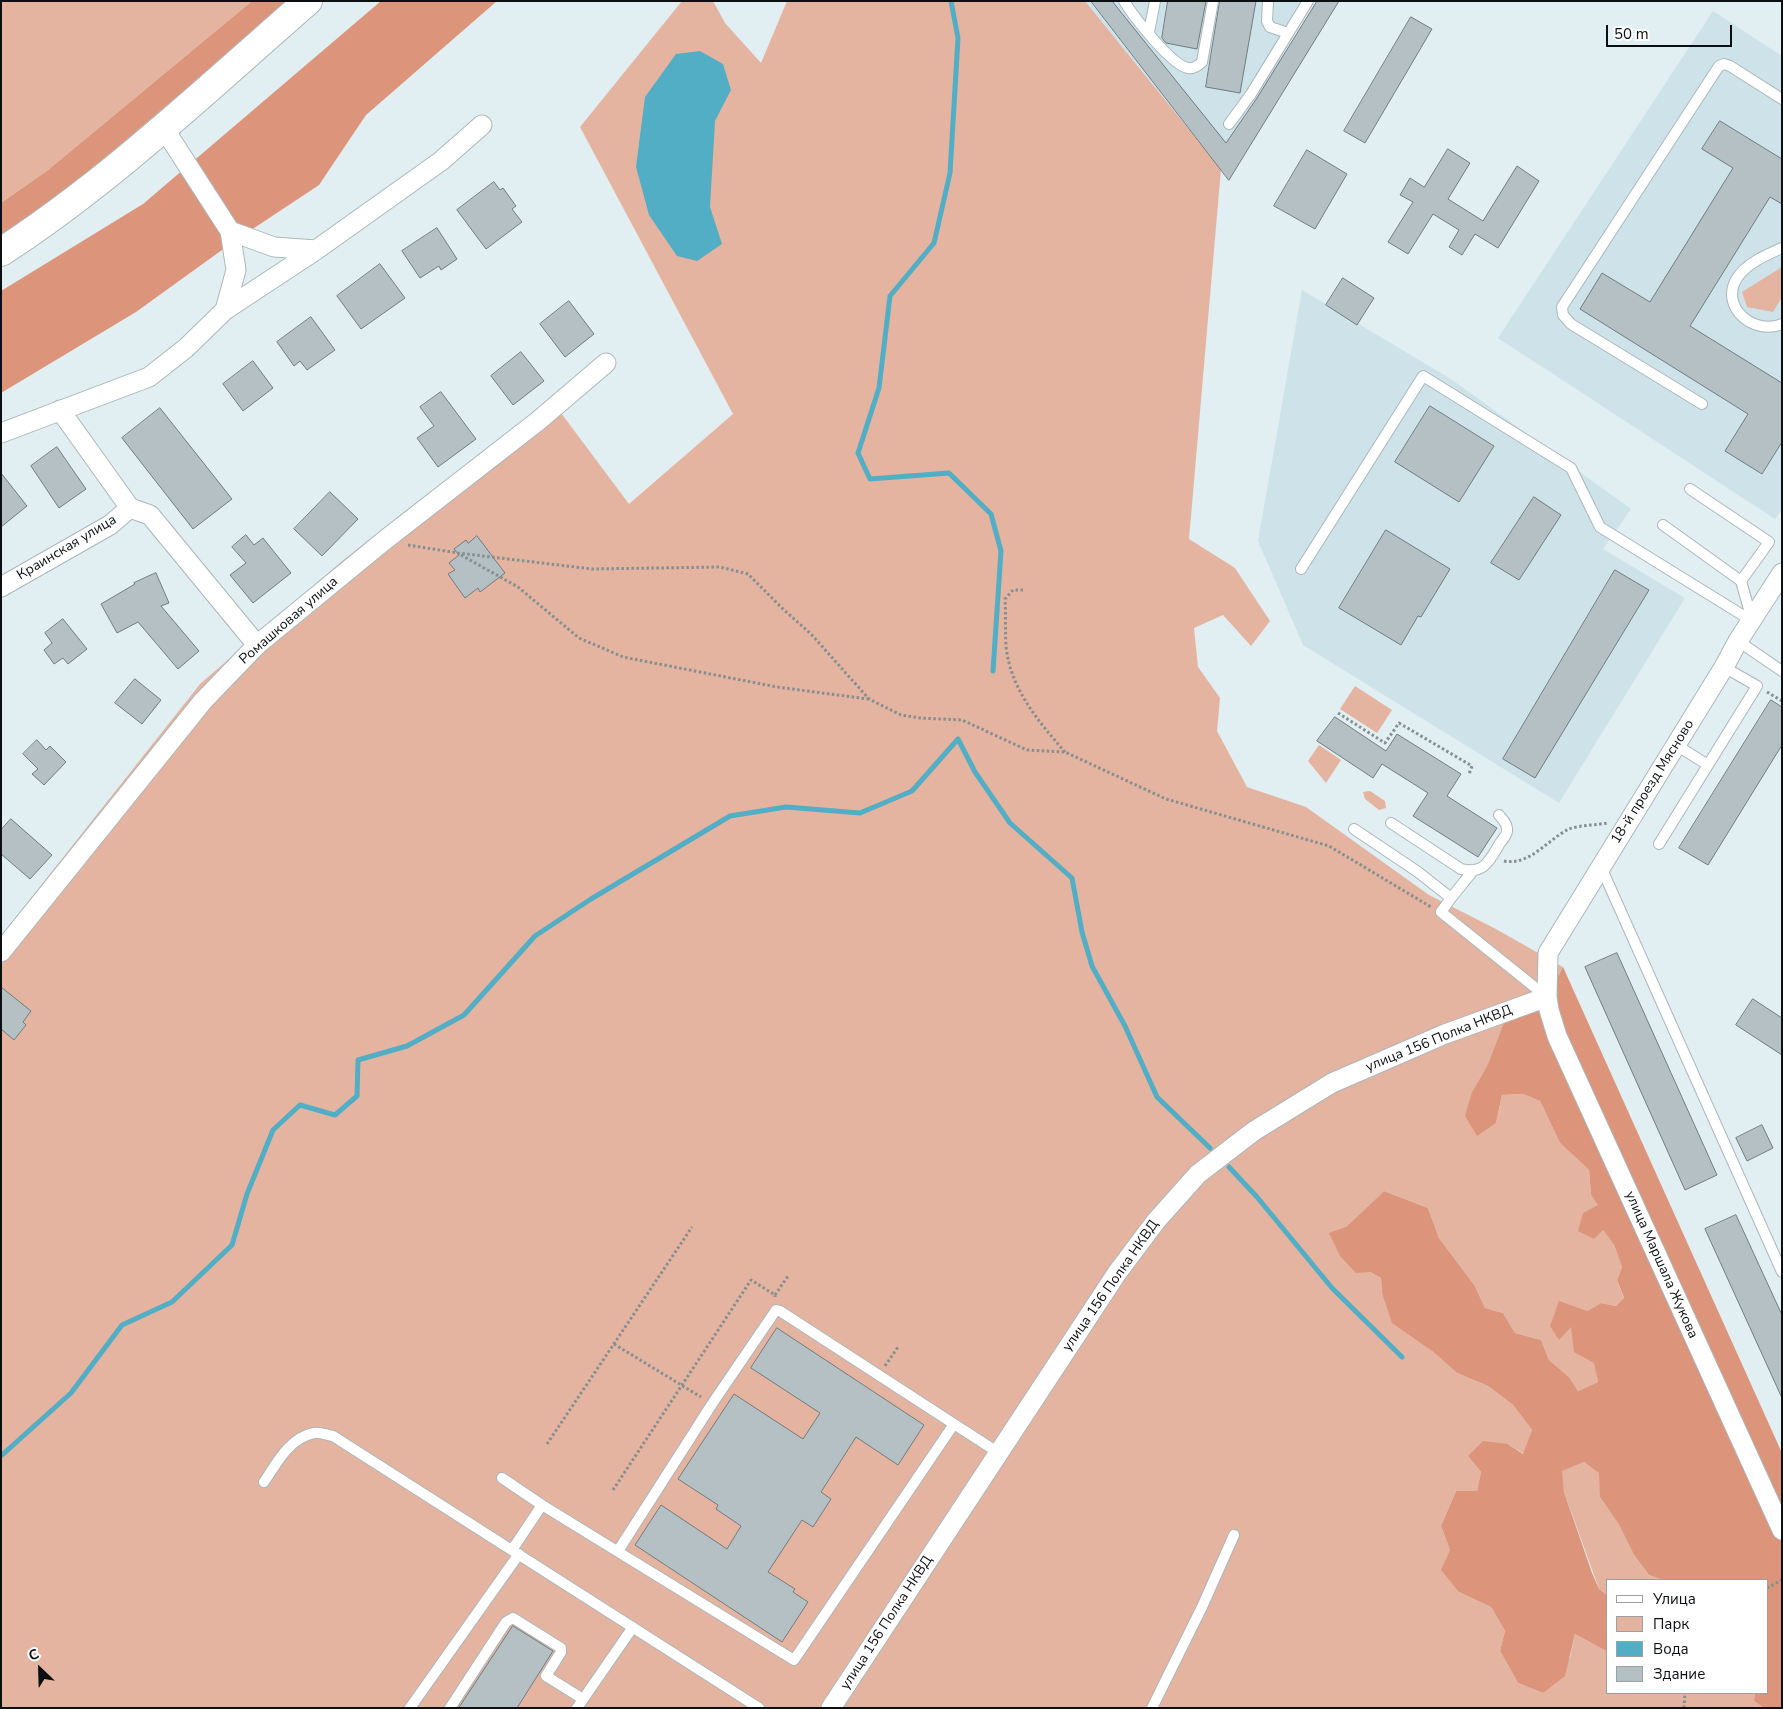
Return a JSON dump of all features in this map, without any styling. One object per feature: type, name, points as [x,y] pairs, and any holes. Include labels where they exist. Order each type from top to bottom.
[{"type":"main road","points":[[1,252],[87,191],[308,1]]},
{"type":"street","points":[[1,433],[149,376],[186,348],[225,310],[316,250],[442,161],[482,125]]},
{"type":"street","points":[[162,127],[230,231],[236,270],[225,310]]},
{"type":"street","points":[[230,231],[274,247],[316,250]]},
{"type":"street","name":"Ромашковая улица","points":[[2,950],[203,701],[257,645],[385,540],[538,422],[606,363]]},
{"type":"street","points":[[60,410],[130,508],[150,515],[257,645]]},
{"type":"street","name":"Краинская улица","points":[[1,587],[110,525],[130,508]]},
{"type":"street","name":"18-й проезд Мясново","points":[[1547,997],[1548,953],[1724,667],[1738,641],[1782,573]]},
{"type":"street","name":"улица 156 Полка НКВД","points":[[831,1708],[1117,1273],[1156,1221],[1198,1174],[1254,1131],[1332,1083],[1445,1034],[1547,997]]},
{"type":"street","name":"улица Маршала Жукова","points":[[1547,997],[1557,1036],[1782,1530]]},
{"type":"lane","points":[[1124,1],[1177,63],[1189,68],[1196,67],[1202,62],[1213,1]]},
{"type":"lane","points":[[1149,32],[1155,1]]},
{"type":"lane","points":[[1268,1],[1267,21],[1270,27],[1288,33]]},
{"type":"lane","points":[[1229,124],[1251,94],[1308,1]]},
{"type":"lane","points":[[1702,404],[1571,324],[1563,315],[1562,306],[1719,66],[1724,64],[1730,66],[1782,99]]},
{"type":"lane","points":[[1782,248],[1761,258],[1745,270],[1731,291],[1732,301],[1739,312],[1752,324],[1765,328],[1782,324]]},
{"type":"lane","points":[[1301,569],[1423,376],[1571,468],[1600,527],[1752,621]]},
{"type":"lane","points":[[1690,489],[1769,542],[1741,581]]},
{"type":"lane","points":[[1663,525],[1741,581],[1752,621]]},
{"type":"lane","points":[[1738,641],[1782,672]]},
{"type":"lane","points":[[1659,844],[1757,686],[1724,667]]},
{"type":"lane","points":[[1676,745],[1708,765]]},
{"type":"lane","points":[[1499,815],[1507,826],[1508,831],[1493,856],[1482,868],[1472,872],[1440,912],[1547,997]]},
{"type":"lane","points":[[1391,823],[1461,869],[1472,872]]},
{"type":"lane","points":[[1354,829],[1418,872],[1451,898]]},
{"type":"lane","points":[[1601,867],[1782,1272]]},
{"type":"lane","points":[[618,1550],[712,1404],[773,1313],[777,1310],[999,1453]]},
{"type":"lane","points":[[502,1478],[542,1505],[794,1660],[954,1424]]},
{"type":"lane","points":[[264,1482],[290,1445],[300,1438],[316,1433],[334,1436],[759,1708]]},
{"type":"lane","points":[[410,1708],[516,1552],[542,1505]]},
{"type":"lane","points":[[1152,1708],[1202,1608],[1234,1535]]},
{"type":"lane","points":[[450,1708],[506,1622],[513,1618],[560,1648],[561,1652],[546,1676],[580,1703],[633,1627]]},
{"type":"path","points":[[385,540],[458,553],[592,569],[720,567],[748,574],[811,634],[868,699]]},
{"type":"path","points":[[458,553],[518,588],[579,638],[623,657],[777,687],[868,699],[901,715],[962,720],[1027,750],[1065,752],[1166,800],[1329,846],[1440,912]]},
{"type":"path","points":[[1023,590],[1013,590],[1005,599],[1006,647],[1017,686],[1036,718],[1065,752]]},
{"type":"path","points":[[1338,713],[1385,744],[1399,723],[1472,766],[1469,774]]},
{"type":"path","points":[[1493,856],[1500,860],[1518,861],[1527,858],[1570,829],[1631,819]]},
{"type":"path","points":[[547,1444],[692,1227]]},
{"type":"path","points":[[777,1310],[775,1295],[788,1276]]},
{"type":"path","points":[[613,1490],[751,1280],[775,1295]]},
{"type":"path","points":[[614,1344],[712,1404]]},
{"type":"path","points":[[879,1375],[898,1347]]},
{"type":"path","points":[[1768,1587],[1782,1580]]},
{"type":"path","points":[[1684,1708],[1685,1694]]},
{"type":"shaded area","points":[[252,1],[290,1],[47,207],[1,237],[1,203],[48,170]]},
{"type":"shaded area","points":[[381,1],[497,1],[366,115],[319,185],[233,242],[136,312],[1,393],[1,291],[143,204]]},
{"type":"shaded area","points":[[1085,1],[1312,1],[1221,169]]},
{"type":"shaded area","points":[[1713,11],[1782,56],[1782,509],[1775,519],[1498,338]]},
{"type":"shaded area","points":[[1302,290],[1451,379],[1631,509],[1603,549],[1685,598],[1559,803],[1303,645],[1258,541]]},
{"type":"shaded area","points":[[1563,967],[1782,1453],[1782,1708],[1764,1708],[1754,1701],[1755,1694],[1768,1694],[1768,1579],[1660,1579],[1649,1575],[1634,1555],[1619,1525],[1600,1497],[1599,1473],[1584,1462],[1562,1471],[1564,1492],[1592,1573],[1599,1589],[1606,1594],[1606,1651],[1575,1634],[1565,1676],[1543,1693],[1518,1683],[1500,1651],[1505,1631],[1491,1607],[1459,1592],[1441,1570],[1450,1550],[1441,1526],[1456,1491],[1477,1491],[1481,1472],[1468,1456],[1483,1441],[1508,1444],[1523,1454],[1532,1430],[1513,1405],[1488,1386],[1457,1373],[1432,1351],[1392,1323],[1382,1293],[1381,1278],[1370,1272],[1356,1273],[1340,1256],[1329,1233],[1346,1227],[1384,1191],[1428,1208],[1439,1238],[1475,1286],[1485,1308],[1503,1313],[1515,1333],[1541,1340],[1549,1360],[1569,1377],[1578,1391],[1598,1382],[1594,1363],[1574,1352],[1571,1327],[1559,1340],[1550,1326],[1559,1301],[1587,1311],[1601,1303],[1616,1306],[1624,1298],[1617,1280],[1622,1267],[1614,1245],[1603,1230],[1594,1239],[1578,1231],[1583,1213],[1598,1205],[1591,1195],[1589,1170],[1560,1143],[1540,1101],[1523,1094],[1502,1095],[1496,1123],[1477,1136],[1465,1116],[1472,1092],[1487,1066],[1509,1010],[1547,997]]},
{"type":"green space","points":[[1,1],[252,1],[48,170],[1,203]]},
{"type":"green space","points":[[682,1],[713,1],[725,23],[761,63],[787,1],[1085,1],[1221,169],[1189,539],[1235,568],[1270,621],[1251,646],[1223,615],[1194,628],[1198,667],[1220,698],[1217,731],[1247,787],[1306,807],[1429,895],[1494,928],[1563,967],[1547,997],[1509,1011],[1487,1066],[1472,1092],[1496,1123],[1502,1095],[1523,1094],[1540,1101],[1560,1143],[1589,1170],[1591,1195],[1599,1205],[1603,1230],[1614,1245],[1622,1267],[1617,1280],[1624,1299],[1616,1306],[1601,1303],[1587,1311],[1571,1327],[1595,1363],[1598,1382],[1578,1391],[1569,1377],[1549,1360],[1541,1340],[1515,1333],[1503,1313],[1485,1308],[1475,1286],[1439,1238],[1428,1208],[1384,1191],[1346,1227],[1370,1272],[1381,1278],[1382,1293],[1432,1351],[1457,1373],[1488,1386],[1513,1405],[1532,1430],[1524,1454],[1508,1444],[1468,1456],[1481,1472],[1477,1491],[1456,1491],[1441,1526],[1450,1550],[1459,1592],[1491,1607],[1505,1631],[1500,1651],[1518,1683],[1543,1693],[1570,1657],[1575,1634],[1606,1651],[1606,1694],[1755,1694],[1754,1701],[1764,1708],[1,1708],[1,936],[200,684],[341,562],[413,505],[552,401],[629,504],[733,414],[580,127]]},
{"type":"green space","points":[[1782,267],[1782,297],[1773,312],[1747,307],[1742,292]]},
{"type":"green space","points":[[1355,686],[1392,710],[1377,733],[1340,709]]},
{"type":"green space","points":[[1319,745],[1341,760],[1326,783],[1308,761]]},
{"type":"green space","points":[[1370,791],[1385,801],[1386,808],[1379,810],[1365,799],[1363,792]]},
{"type":"green space","points":[[1584,1462],[1600,1473],[1600,1497],[1619,1525],[1634,1555],[1649,1575],[1660,1579],[1606,1579],[1606,1594],[1599,1589],[1564,1492],[1561,1471]]},
{"type":"water","points":[[700,51],[723,64],[731,90],[715,121],[710,207],[722,244],[697,261],[677,256],[649,215],[636,167],[645,97],[676,54]]},
{"type":"building","points":[[1091,1],[1112,1],[1226,143],[1257,98],[1317,1],[1339,1],[1229,180]]},
{"type":"building","points":[[1168,1],[1206,1],[1197,49],[1166,43],[1162,38]]},
{"type":"building","points":[[1220,1],[1256,1],[1240,93],[1206,87]]},
{"type":"building","points":[[1411,17],[1432,29],[1365,143],[1344,131]]},
{"type":"building","points":[[1720,121],[1782,159],[1782,204],[1770,197],[1690,326],[1782,383],[1782,442],[1762,474],[1725,451],[1748,414],[1580,309],[1602,273],[1650,302],[1733,168],[1702,149]]},
{"type":"building","points":[[1448,149],[1470,163],[1448,199],[1483,221],[1517,166],[1539,181],[1498,248],[1475,234],[1462,255],[1449,247],[1459,230],[1433,214],[1408,254],[1388,242],[1413,202],[1400,195],[1410,178],[1424,187]]},
{"type":"building","points":[[1307,150],[1347,174],[1315,229],[1274,206]]},
{"type":"building","points":[[494,182],[500,190],[503,188],[516,206],[512,209],[522,222],[486,249],[457,210]]},
{"type":"building","points":[[437,228],[457,259],[441,270],[439,266],[420,278],[402,251]]},
{"type":"building","points":[[380,264],[405,298],[361,329],[337,296]]},
{"type":"building","points":[[1343,278],[1374,298],[1357,325],[1326,305]]},
{"type":"building","points":[[569,301],[594,334],[565,357],[540,324]]},
{"type":"building","points":[[311,317],[335,350],[307,370],[300,361],[294,366],[277,342]]},
{"type":"building","points":[[521,352],[544,381],[513,405],[491,376]]},
{"type":"building","points":[[253,361],[273,388],[243,411],[223,384]]},
{"type":"building","points":[[441,392],[476,439],[438,467],[417,438],[434,426],[420,407]]},
{"type":"building","points":[[1430,406],[1494,446],[1459,502],[1395,462]]},
{"type":"building","points":[[160,408],[232,499],[193,529],[122,438]]},
{"type":"building","points":[[57,447],[86,489],[59,508],[31,466]]},
{"type":"building","points":[[1,473],[27,506],[1,527]]},
{"type":"building","points":[[330,492],[358,519],[322,556],[294,529]]},
{"type":"building","points":[[1534,497],[1561,515],[1519,580],[1491,563]]},
{"type":"building","points":[[1386,530],[1450,569],[1421,617],[1418,616],[1401,645],[1339,608]]},
{"type":"building","points":[[246,535],[254,545],[263,538],[291,573],[253,603],[230,575],[246,563],[232,547]]},
{"type":"building","points":[[477,536],[505,573],[480,592],[478,588],[465,598],[448,574],[455,570],[449,563],[459,555],[454,549],[466,540],[468,543]]},
{"type":"building","points":[[1615,570],[1649,590],[1535,778],[1503,759]]},
{"type":"building","points":[[156,573],[169,603],[161,606],[199,651],[178,669],[138,622],[117,633],[101,604],[134,583]]},
{"type":"building","points":[[63,619],[87,649],[68,664],[63,658],[54,664],[44,650],[52,643],[45,633]]},
{"type":"building","points":[[135,679],[161,700],[142,724],[115,703]]},
{"type":"building","points":[[1771,700],[1782,707],[1782,745],[1708,865],[1679,848]]},
{"type":"building","points":[[1335,717],[1386,751],[1397,734],[1461,774],[1447,796],[1497,828],[1478,857],[1413,816],[1428,793],[1382,764],[1373,778],[1317,741]]},
{"type":"building","points":[[37,740],[46,750],[50,746],[66,762],[44,785],[32,774],[38,769],[23,754]]},
{"type":"building","points":[[11,819],[52,855],[30,879],[1,854],[1,830]]},
{"type":"building","points":[[1617,953],[1717,1175],[1685,1190],[1585,967]]},
{"type":"building","points":[[1,987],[31,1011],[23,1022],[26,1025],[14,1040],[1,1029]]},
{"type":"building","points":[[1753,999],[1782,1018],[1782,1055],[1736,1025]]},
{"type":"building","points":[[1762,1125],[1773,1148],[1747,1161],[1736,1138]]},
{"type":"building","points":[[1736,1215],[1782,1315],[1782,1398],[1705,1229]]},
{"type":"building","points":[[777,1328],[924,1425],[898,1465],[856,1437],[821,1492],[831,1499],[813,1527],[802,1520],[768,1572],[795,1589],[793,1592],[808,1602],[782,1642],[635,1545],[661,1505],[727,1549],[741,1526],[716,1509],[718,1505],[678,1479],[734,1394],[803,1439],[820,1413],[751,1368]]},
{"type":"building","points":[[513,1626],[553,1651],[517,1708],[459,1708]]},
{"type":"waterway","points":[[951,1],[958,38],[950,173],[934,243],[890,296],[879,388],[858,453],[870,479],[949,473],[991,514],[1001,551],[993,671]]},
{"type":"waterway","points":[[1,1456],[71,1393],[122,1325],[172,1302],[232,1245],[247,1194],[273,1130],[300,1105],[335,1115],[357,1096],[358,1060],[407,1046],[464,1015],[535,936],[591,899],[730,816],[786,807],[860,813],[912,791],[958,739],[975,772],[1010,823],[1072,878],[1082,932],[1092,966],[1125,1026],[1157,1097],[1210,1148]]},
{"type":"waterway","points":[[1229,1167],[1257,1197],[1332,1288],[1402,1357]]}]
